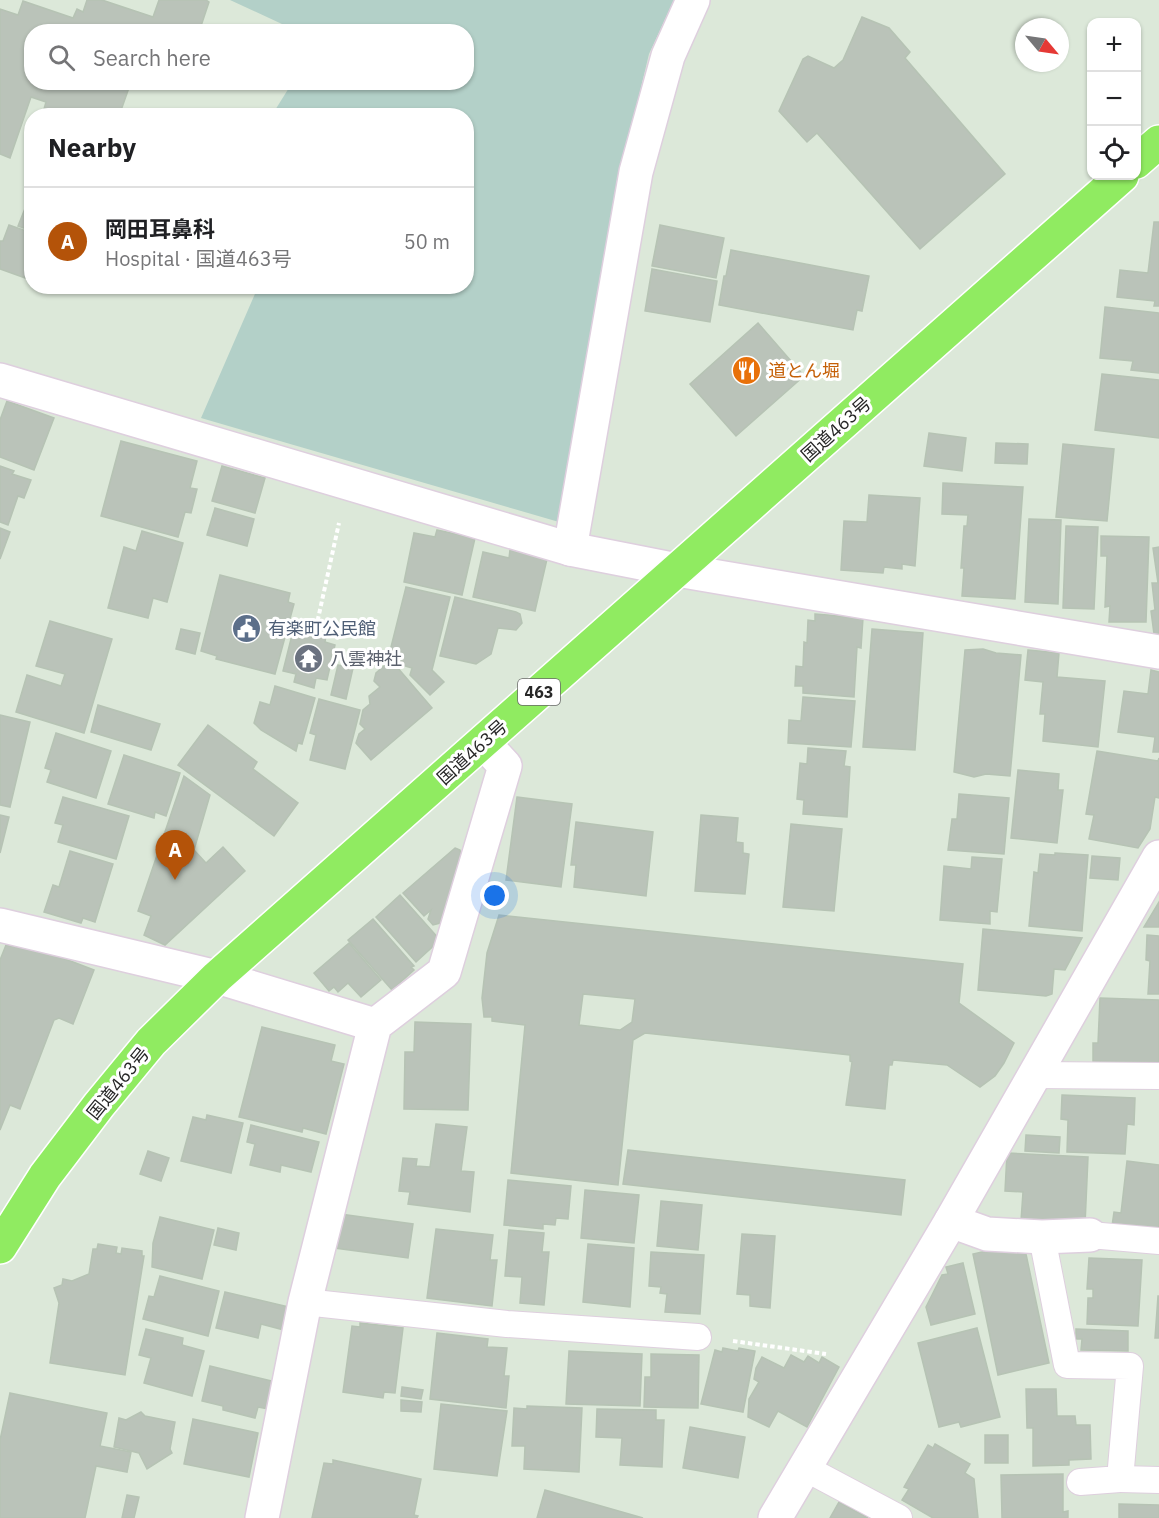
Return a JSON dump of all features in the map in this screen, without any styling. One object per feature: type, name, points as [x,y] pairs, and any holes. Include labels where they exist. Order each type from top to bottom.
[{"type":"highway","points":[[1141,158],[1159,142]]},
{"type":"highway","name":"国道463号","points":[[3,1236],[99,1105],[151,1042],[217,977],[1117,180]]},
{"type":"street","points":[[570,549],[636,172],[668,56],[693,0]]},
{"type":"street","points":[[0,380],[570,549],[677,570],[1159,652]]},
{"type":"street","points":[[262,1518],[305,1302],[375,1025],[444,972],[504,766],[483,742]]},
{"type":"street","points":[[775,1518],[951,1221],[1159,857]]},
{"type":"street","points":[[0,925],[217,977],[375,1025]]},
{"type":"street","points":[[951,1221],[987,1234],[1042,1237],[1090,1236]]},
{"type":"lane","points":[[1035,1075],[1159,1076]]},
{"type":"lane","points":[[1090,1236],[1159,1241]]},
{"type":"lane","points":[[1042,1237],[1067,1365],[1130,1366],[1120,1479]]},
{"type":"lane","points":[[305,1302],[507,1324],[698,1337]]},
{"type":"lane","points":[[805,1468],[899,1518]]},
{"type":"lane","points":[[1080,1482],[1120,1479],[1159,1480]]},
{"type":"path","points":[[316,628],[348,483]]},
{"type":"path","points":[[698,1337],[869,1360]]},
{"type":"shaded area","points":[[230,0],[674,0],[649,54],[619,179],[559,522],[201,418],[255,294],[474,294],[474,108],[276,108],[288,90],[474,90],[474,24],[282,24]]},
{"type":"building","points":[[87,0],[102,0],[153,17],[159,0],[206,0],[209,2],[202,24],[24,24],[24,90],[128,90],[122,108],[44,108],[46,102],[31,97],[27,108],[24,108],[24,117],[10,158],[0,154],[0,9],[18,15],[23,1],[73,18],[77,9],[83,12]]},
{"type":"building","points":[[862,17],[889,28],[910,52],[905,58],[1005,174],[920,249],[817,133],[807,142],[779,111],[803,59],[808,56],[834,68],[843,60]]},
{"type":"building","points":[[24,211],[24,228],[18,226]]},
{"type":"building","points":[[1154,222],[1159,222],[1159,306],[1154,306],[1155,301],[1117,297],[1120,270],[1148,273]]},
{"type":"building","points":[[9,225],[24,230],[24,278],[0,269],[0,241],[3,241]]},
{"type":"building","points":[[660,225],[724,238],[716,278],[652,266]]},
{"type":"building","points":[[731,250],[869,276],[862,311],[857,310],[853,330],[719,305]]},
{"type":"building","points":[[652,269],[717,281],[710,322],[645,311]]},
{"type":"building","points":[[1105,307],[1159,313],[1159,373],[1131,370],[1133,361],[1100,358]]},
{"type":"building","points":[[758,323],[804,376],[736,436],[690,384]]},
{"type":"building","points":[[1102,374],[1159,380],[1159,438],[1095,430]]},
{"type":"building","points":[[7,401],[54,418],[34,470],[0,457],[0,420]]},
{"type":"building","points":[[929,433],[966,438],[962,471],[924,466]]},
{"type":"building","points":[[121,441],[197,461],[190,488],[197,489],[191,513],[185,512],[178,537],[101,516]]},
{"type":"building","points":[[996,443],[1028,444],[1027,464],[995,463]]},
{"type":"building","points":[[1063,444],[1114,449],[1107,521],[1056,517]]},
{"type":"building","points":[[0,466],[14,471],[12,474],[31,480],[24,498],[18,496],[8,525],[0,522]]},
{"type":"building","points":[[222,466],[265,478],[255,513],[212,501]]},
{"type":"building","points":[[943,483],[1023,487],[1015,599],[962,596],[964,526],[967,526],[968,515],[942,514]]},
{"type":"building","points":[[869,495],[920,498],[915,566],[902,564],[902,569],[884,567],[883,573],[841,570],[844,521],[867,522]]},
{"type":"building","points":[[215,508],[254,519],[247,546],[207,535]]},
{"type":"building","points":[[1029,519],[1061,520],[1058,604],[1025,602]]},
{"type":"building","points":[[1066,526],[1098,527],[1094,609],[1063,608]]},
{"type":"building","points":[[0,528],[10,532],[0,559]]},
{"type":"building","points":[[437,530],[475,538],[462,595],[404,582],[414,533],[435,537]]},
{"type":"building","points":[[142,531],[183,543],[167,602],[153,598],[148,618],[108,608],[124,547],[136,551]]},
{"type":"building","points":[[1101,536],[1149,537],[1146,622],[1109,622],[1110,606],[1105,607],[1107,556],[1101,556]]},
{"type":"building","points":[[1159,547],[1159,634],[1154,634],[1151,611],[1155,610],[1152,583],[1158,583],[1153,548]]},
{"type":"building","points":[[510,550],[547,559],[535,611],[473,597],[483,552],[509,558]]},
{"type":"building","name":"有楽町公民館","points":[[220,575],[290,593],[288,602],[294,604],[275,674],[216,659],[217,656],[201,651]]},
{"type":"building","points":[[406,587],[450,597],[432,670],[444,682],[430,695],[410,675],[412,668],[399,664],[390,651]]},
{"type":"building","points":[[455,597],[516,612],[520,614],[522,623],[516,630],[498,628],[491,654],[476,664],[440,656]]},
{"type":"building","points":[[815,614],[863,618],[861,648],[857,647],[854,697],[803,693],[803,686],[795,686],[796,666],[803,667],[808,620],[815,621]]},
{"type":"building","points":[[50,621],[112,639],[84,733],[16,712],[27,675],[61,686],[65,674],[36,666]]},
{"type":"building","points":[[181,629],[200,633],[195,654],[176,649]]},
{"type":"building","name":"八雲神社","points":[[303,629],[326,635],[325,642],[335,645],[327,680],[316,678],[314,688],[294,682],[296,674],[283,671],[292,635],[301,637]]},
{"type":"building","points":[[872,629],[923,633],[915,750],[863,747]]},
{"type":"building","points":[[983,649],[996,653],[1021,655],[1010,776],[986,774],[974,777],[954,772],[965,650]]},
{"type":"building","points":[[1028,650],[1059,653],[1057,677],[1105,681],[1098,747],[1043,741],[1045,714],[1040,714],[1043,682],[1025,680]]},
{"type":"building","points":[[391,660],[432,708],[371,760],[356,743],[359,734],[365,729],[360,724],[363,710],[370,704],[369,696],[380,687],[374,681],[376,673]]},
{"type":"building","points":[[338,665],[353,668],[346,699],[331,695]]},
{"type":"building","points":[[1151,670],[1159,672],[1159,752],[1153,752],[1155,737],[1118,732],[1124,691],[1148,694]]},
{"type":"building","points":[[275,686],[315,698],[302,744],[298,743],[296,751],[261,730],[254,723],[260,702],[270,705]]},
{"type":"building","points":[[803,697],[855,701],[851,747],[788,743],[789,720],[801,721]]},
{"type":"building","points":[[319,699],[360,710],[345,769],[310,760],[316,735],[310,733]]},
{"type":"building","points":[[98,705],[160,724],[151,750],[91,732]]},
{"type":"building","points":[[0,715],[30,722],[10,807],[0,805]]},
{"type":"building","points":[[208,725],[257,762],[253,769],[298,803],[274,836],[178,765]]},
{"type":"building","points":[[56,733],[111,751],[96,798],[47,782],[51,770],[45,768]]},
{"type":"building","points":[[808,748],[846,751],[844,766],[850,767],[847,817],[803,814],[804,800],[797,799],[800,763],[807,764]]},
{"type":"building","points":[[1097,751],[1158,761],[1159,758],[1159,798],[1155,797],[1150,829],[1138,848],[1089,839],[1094,815],[1086,814]]},
{"type":"building","points":[[124,755],[180,773],[166,816],[155,812],[154,818],[108,804]]},
{"type":"building","points":[[1018,770],[1059,774],[1058,790],[1063,790],[1057,843],[1011,838]]},
{"type":"building","points":[[184,776],[210,795],[194,850],[206,863],[223,847],[245,871],[165,945],[144,935],[151,916],[138,911]]},
{"type":"building","points":[[959,794],[1009,798],[1004,854],[948,850],[952,819],[957,819]]},
{"type":"building","points":[[63,797],[129,816],[116,859],[58,842],[63,825],[55,823]]},
{"type":"building","points":[[517,797],[572,804],[561,887],[506,880]]},
{"type":"building","points":[[0,815],[9,817],[0,853]]},
{"type":"building","points":[[701,815],[738,818],[736,842],[743,843],[743,853],[749,854],[745,894],[695,891]]},
{"type":"building","points":[[576,822],[653,832],[646,896],[574,887],[576,865],[571,865]]},
{"type":"building","points":[[791,824],[842,829],[834,911],[783,907]]},
{"type":"building","points":[[455,848],[460,850],[461,855],[441,923],[433,925],[428,919],[431,910],[424,916],[403,893]]},
{"type":"building","points":[[70,851],[113,864],[95,922],[83,918],[81,923],[44,912],[53,885],[59,887]]},
{"type":"building","points":[[1055,853],[1088,855],[1082,931],[1029,926],[1034,872],[1038,873],[1040,854],[1055,855]]},
{"type":"building","points":[[1092,856],[1120,858],[1118,880],[1090,878]]},
{"type":"building","points":[[972,857],[1002,859],[997,912],[990,911],[990,924],[940,920],[944,866],[971,869]]},
{"type":"building","points":[[400,895],[440,940],[416,962],[376,917]]},
{"type":"building","points":[[1159,902],[1159,927],[1144,927]]},
{"type":"building","points":[[499,915],[963,964],[959,1003],[1014,1043],[995,1076],[980,1087],[947,1065],[893,1060],[892,1065],[889,1065],[885,1109],[846,1105],[852,1062],[850,1055],[645,1033],[633,1040],[618,1185],[511,1173],[525,1025],[492,1021],[492,1017],[484,1017],[482,998],[487,953]],"holes":[[[583,994],[635,999],[632,1022],[620,1030],[579,1025]]]},
{"type":"building","points":[[373,919],[414,966],[411,967],[414,970],[392,990],[348,940]]},
{"type":"building","points":[[983,929],[1082,938],[1065,970],[1054,969],[1052,994],[1046,996],[978,990]]},
{"type":"building","points":[[1147,935],[1159,936],[1159,994],[1148,994],[1150,961],[1146,960]]},
{"type":"building","points":[[349,943],[381,980],[361,997],[348,983],[338,992],[334,987],[329,991],[314,973]]},
{"type":"building","points":[[6,945],[39,949],[94,970],[73,1024],[59,1018],[54,1020],[20,1109],[10,1105],[0,1130],[0,960]]},
{"type":"building","points":[[1100,998],[1159,1000],[1159,1063],[1093,1061],[1093,1043],[1098,1043]]},
{"type":"building","points":[[415,1022],[471,1024],[468,1110],[404,1109],[405,1052],[414,1052]]},
{"type":"building","points":[[262,1027],[335,1045],[331,1061],[344,1064],[326,1134],[303,1128],[302,1132],[239,1117]]},
{"type":"building","points":[[1062,1095],[1135,1098],[1134,1125],[1127,1124],[1125,1154],[1067,1152],[1068,1120],[1061,1119]]},
{"type":"building","points":[[207,1115],[243,1123],[231,1173],[181,1161],[193,1117],[206,1120]]},
{"type":"building","points":[[436,1124],[467,1127],[461,1171],[474,1172],[470,1212],[408,1204],[410,1192],[399,1191],[403,1158],[417,1159],[416,1166],[430,1167]]},
{"type":"building","points":[[251,1125],[319,1142],[311,1172],[281,1165],[280,1172],[250,1165],[255,1144],[247,1142]]},
{"type":"building","points":[[1026,1135],[1060,1137],[1059,1153],[1025,1151]]},
{"type":"building","points":[[628,1150],[905,1180],[901,1215],[623,1184]]},
{"type":"building","points":[[148,1151],[169,1158],[161,1181],[140,1174]]},
{"type":"building","points":[[1007,1153],[1088,1157],[1085,1225],[1021,1221],[1023,1192],[1005,1191]]},
{"type":"building","points":[[1127,1161],[1159,1165],[1159,1232],[1112,1226],[1114,1212],[1121,1213]]},
{"type":"building","points":[[508,1180],[571,1186],[568,1219],[556,1218],[555,1225],[543,1224],[543,1229],[504,1225]]},
{"type":"building","points":[[585,1190],[639,1195],[634,1243],[581,1238]]},
{"type":"building","points":[[661,1201],[702,1205],[698,1250],[657,1246]]},
{"type":"building","points":[[340,1214],[413,1224],[408,1258],[335,1248]]},
{"type":"building","points":[[160,1217],[214,1230],[202,1279],[152,1267],[153,1243]]},
{"type":"building","points":[[218,1228],[239,1233],[236,1250],[214,1245]]},
{"type":"building","points":[[436,1229],[493,1235],[490,1260],[497,1260],[492,1306],[427,1298]]},
{"type":"building","points":[[509,1230],[544,1233],[542,1252],[549,1252],[544,1305],[520,1303],[522,1277],[505,1276]]},
{"type":"building","points":[[742,1234],[775,1236],[770,1308],[750,1306],[750,1295],[737,1294]]},
{"type":"building","points":[[98,1244],[117,1247],[116,1253],[121,1254],[122,1248],[142,1251],[142,1256],[144,1256],[125,1375],[50,1363],[59,1303],[54,1288],[62,1285],[63,1279],[72,1281],[89,1274],[93,1249],[97,1249]]},
{"type":"building","points":[[588,1244],[634,1248],[630,1307],[583,1302]]},
{"type":"building","points":[[1004,1247],[1005,1252],[1016,1249],[1026,1254],[1049,1363],[998,1375],[973,1254]]},
{"type":"building","points":[[651,1252],[704,1255],[700,1314],[665,1312],[667,1294],[660,1293],[661,1287],[649,1286]]},
{"type":"building","points":[[1089,1258],[1142,1260],[1138,1326],[1087,1324],[1088,1298],[1093,1298],[1093,1289],[1087,1289]]},
{"type":"building","points":[[963,1263],[975,1314],[931,1325],[926,1307],[942,1275],[948,1274],[946,1267]]},
{"type":"building","points":[[160,1276],[219,1291],[208,1336],[143,1319],[149,1296],[154,1297]]},
{"type":"building","points":[[225,1292],[289,1307],[284,1330],[261,1324],[258,1338],[216,1328]]},
{"type":"building","points":[[1158,1296],[1159,1338],[1155,1338]]},
{"type":"building","points":[[360,1323],[403,1328],[395,1393],[384,1392],[383,1398],[343,1392],[352,1326],[360,1327]]},
{"type":"building","points":[[977,1328],[1000,1417],[961,1427],[959,1422],[939,1427],[918,1343]]},
{"type":"building","points":[[146,1329],[183,1338],[182,1345],[204,1351],[192,1396],[144,1383],[151,1358],[139,1355]]},
{"type":"building","points":[[1076,1329],[1128,1331],[1128,1351],[1081,1350],[1082,1339],[1076,1339]]},
{"type":"building","points":[[437,1333],[488,1339],[487,1347],[507,1348],[504,1376],[509,1376],[506,1408],[430,1399]]},
{"type":"building","points":[[723,1348],[755,1351],[743,1412],[701,1404],[715,1350],[722,1352]]},
{"type":"building","points":[[569,1351],[642,1354],[640,1406],[566,1404]]},
{"type":"building","points":[[651,1354],[699,1355],[698,1408],[644,1407],[645,1377],[651,1377]]},
{"type":"building","points":[[791,1355],[804,1362],[808,1356],[819,1363],[822,1357],[839,1367],[807,1427],[778,1411],[769,1427],[748,1417],[749,1399],[759,1382],[754,1379],[756,1368],[762,1357],[784,1368]]},
{"type":"building","points":[[210,1366],[276,1382],[268,1409],[258,1407],[255,1418],[223,1410],[223,1406],[202,1401]]},
{"type":"building","points":[[402,1387],[423,1390],[421,1399],[401,1396]]},
{"type":"building","points":[[1026,1389],[1056,1389],[1057,1416],[1075,1416],[1076,1425],[1090,1425],[1091,1459],[1069,1460],[1069,1465],[1033,1466],[1033,1428],[1027,1428]]},
{"type":"building","points":[[10,1393],[107,1413],[100,1446],[131,1452],[127,1472],[96,1466],[85,1518],[0,1518],[0,1440]]},
{"type":"building","points":[[401,1400],[422,1402],[421,1412],[401,1411]]},
{"type":"building","points":[[441,1404],[507,1411],[497,1476],[434,1469]]},
{"type":"building","points":[[527,1406],[582,1408],[579,1472],[524,1469],[525,1446],[512,1446],[514,1408],[527,1409]]},
{"type":"building","points":[[597,1409],[656,1410],[656,1420],[664,1420],[662,1467],[620,1465],[622,1438],[596,1437]]},
{"type":"building","points":[[141,1412],[145,1416],[175,1422],[170,1449],[172,1453],[147,1469],[139,1453],[114,1447],[119,1418],[126,1420]]},
{"type":"building","points":[[193,1419],[258,1433],[249,1477],[184,1464]]},
{"type":"building","points":[[690,1427],[745,1437],[738,1478],[683,1468]]},
{"type":"building","points":[[985,1435],[1008,1435],[1008,1463],[985,1463]]},
{"type":"building","points":[[935,1444],[970,1464],[965,1473],[974,1479],[978,1518],[933,1518],[902,1500],[909,1489],[904,1487],[928,1445],[933,1448]]},
{"type":"building","points":[[333,1460],[421,1479],[414,1515],[418,1516],[417,1518],[312,1518],[324,1463],[333,1464]]},
{"type":"building","points":[[1063,1474],[1063,1512],[1068,1511],[1068,1518],[1002,1518],[1001,1475]]},
{"type":"building","points":[[545,1490],[643,1518],[537,1518]]},
{"type":"building","points":[[127,1495],[139,1497],[134,1518],[122,1518]]},
{"type":"building","points":[[839,1502],[868,1518],[830,1518]]},
{"type":"building","points":[[1119,1504],[1159,1505],[1159,1518],[1119,1518]]},
{"type":"place","name":"道とん堀","points":[[747,370]]},
{"type":"place","name":"有楽町公民館","points":[[247,628]]},
{"type":"place","name":"八雲神社","points":[[309,658]]},
{"type":"place","name":"岡田耳鼻科","points":[[175,880]]}]
